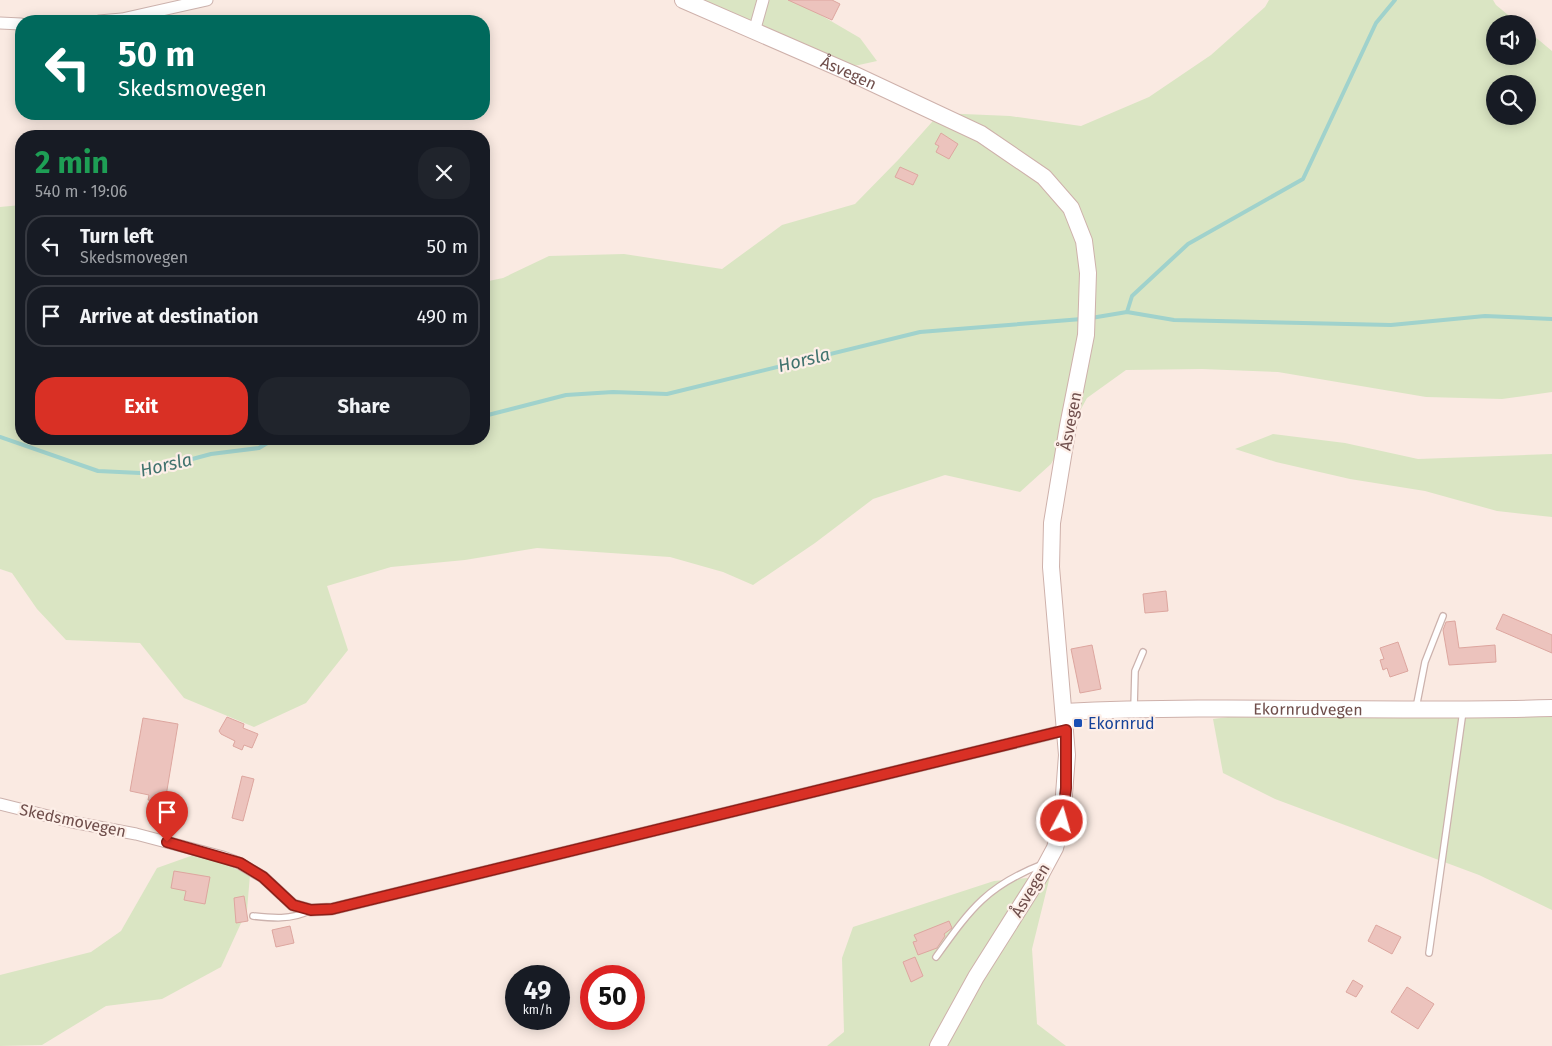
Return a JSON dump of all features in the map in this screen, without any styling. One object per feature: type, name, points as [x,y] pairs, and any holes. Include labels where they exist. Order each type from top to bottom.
[{"type":"main road","name":"Åsvegen","points":[[683,0],[854,74],[981,134],[1044,177],[1071,208],[1084,241],[1088,302],[1083,352],[1068,426],[1052,523],[1051,567],[1066,730],[1066,788],[1062,821],[1055,848],[1047,863],[976,977],[938,1046]]},
{"type":"main road","name":"Ekornrudvegen","points":[[1064,712],[1134,708],[1463,711],[1552,708]]},
{"type":"street","points":[[140,15],[207,0]]},
{"type":"street","points":[[754,32],[763,0]]},
{"type":"street","points":[[0,23],[15,24]]},
{"type":"street","name":"Skedsmovegen","points":[[0,804],[72,822],[136,834],[223,857],[240,863],[263,877],[293,905],[311,910],[332,909],[1066,730]]},
{"type":"lane","points":[[1416,710],[1425,662],[1443,616]]},
{"type":"lane","points":[[1134,708],[1135,671],[1143,652]]},
{"type":"lane","points":[[1430,954],[1463,711]]},
{"type":"lane","points":[[936,957],[973,907],[988,893],[1029,870],[1047,863]]},
{"type":"lane","points":[[253,916],[271,918],[298,916],[311,910]]},
{"type":"green space","points":[[691,0],[795,0],[860,38],[877,61],[845,68]]},
{"type":"green space","points":[[1269,0],[1493,0],[1508,15],[1486,15],[1486,65],[1536,65],[1536,38],[1552,51],[1552,392],[1502,399],[1426,397],[1278,372],[1202,369],[1126,370],[1087,398],[1051,464],[1020,492],[945,475],[873,499],[815,543],[753,585],[723,572],[670,557],[537,548],[465,560],[391,567],[327,586],[348,650],[306,703],[254,727],[184,698],[140,643],[66,640],[37,609],[12,573],[0,569],[0,207],[15,206],[15,445],[490,445],[490,281],[503,278],[549,256],[624,254],[722,269],[782,225],[855,204],[940,113],[1010,116],[1081,126],[1149,97],[1211,55],[1265,7]]},
{"type":"green space","points":[[1273,434],[1345,443],[1418,459],[1552,454],[1552,517],[1497,511],[1425,491],[1350,479],[1276,462],[1235,449]]},
{"type":"green space","points":[[1552,704],[1552,910],[1479,875],[1275,799],[1223,773],[1213,719],[1287,709]]},
{"type":"green space","points":[[199,853],[250,875],[247,910],[221,967],[162,999],[106,1006],[42,1045],[0,1046],[0,975],[91,952],[121,931],[157,868]]},
{"type":"green space","points":[[1050,876],[1032,949],[1037,1024],[1066,1046],[827,1046],[844,1032],[842,958],[853,927],[994,881]]},
{"type":"building","points":[[788,0],[832,0],[840,4],[832,20]]},
{"type":"building","points":[[941,133],[958,144],[949,159],[936,152],[939,146],[935,144]]},
{"type":"building","points":[[900,167],[918,175],[913,185],[895,177]]},
{"type":"building","points":[[1166,591],[1168,611],[1145,613],[1143,594]]},
{"type":"building","points":[[1503,614],[1552,635],[1552,653],[1496,629]]},
{"type":"building","points":[[1455,621],[1459,648],[1495,645],[1496,662],[1449,665],[1443,630],[1446,622]]},
{"type":"building","points":[[1398,642],[1408,671],[1390,677],[1387,668],[1383,670],[1380,660],[1384,659],[1380,648]]},
{"type":"building","points":[[1092,645],[1101,689],[1080,693],[1071,649]]},
{"type":"building","points":[[227,717],[244,724],[243,728],[258,734],[252,748],[244,745],[242,750],[233,746],[235,741],[221,734],[219,731]]},
{"type":"building","points":[[143,718],[178,724],[166,796],[168,796],[166,809],[155,807],[156,801],[148,800],[149,795],[130,791]]},
{"type":"building","points":[[242,776],[254,779],[243,821],[232,818]]},
{"type":"building","points":[[174,871],[210,877],[205,904],[184,900],[186,891],[171,888]]},
{"type":"building","points":[[244,896],[248,921],[236,923],[234,898]]},
{"type":"building","points":[[949,921],[952,928],[944,934],[945,936],[937,948],[918,955],[913,942],[917,941],[914,935]]},
{"type":"building","points":[[1376,925],[1401,937],[1392,954],[1368,941]]},
{"type":"building","points":[[290,926],[294,943],[276,947],[272,930]]},
{"type":"building","points":[[915,957],[923,976],[911,982],[903,962]]},
{"type":"building","points":[[1353,980],[1363,986],[1356,997],[1346,992]]},
{"type":"building","points":[[1407,987],[1434,1004],[1418,1029],[1391,1012]]},
{"type":"waterway","points":[[1127,312],[1132,296],[1188,244],[1303,179],[1376,23],[1395,0]]},
{"type":"waterway","points":[[1091,318],[1127,312],[1174,320],[1391,325],[1485,316],[1552,319]]},
{"type":"waterway","name":"Horsla","points":[[490,414],[566,395],[613,392],[667,394],[920,332],[1082,319]]},
{"type":"waterway","name":"Horsla","points":[[0,437],[15,442]]},
{"type":"waterway","name":"Horsla","points":[[23,445],[98,471],[140,473],[211,454],[259,448],[264,445]]},
{"type":"place","name":"Ekornrud","points":[[1078,723]]},
{"type":"route","points":[[167,842],[240,863],[263,877],[293,905],[311,910],[332,909],[1066,730],[1066,788],[1062,821]]}]
